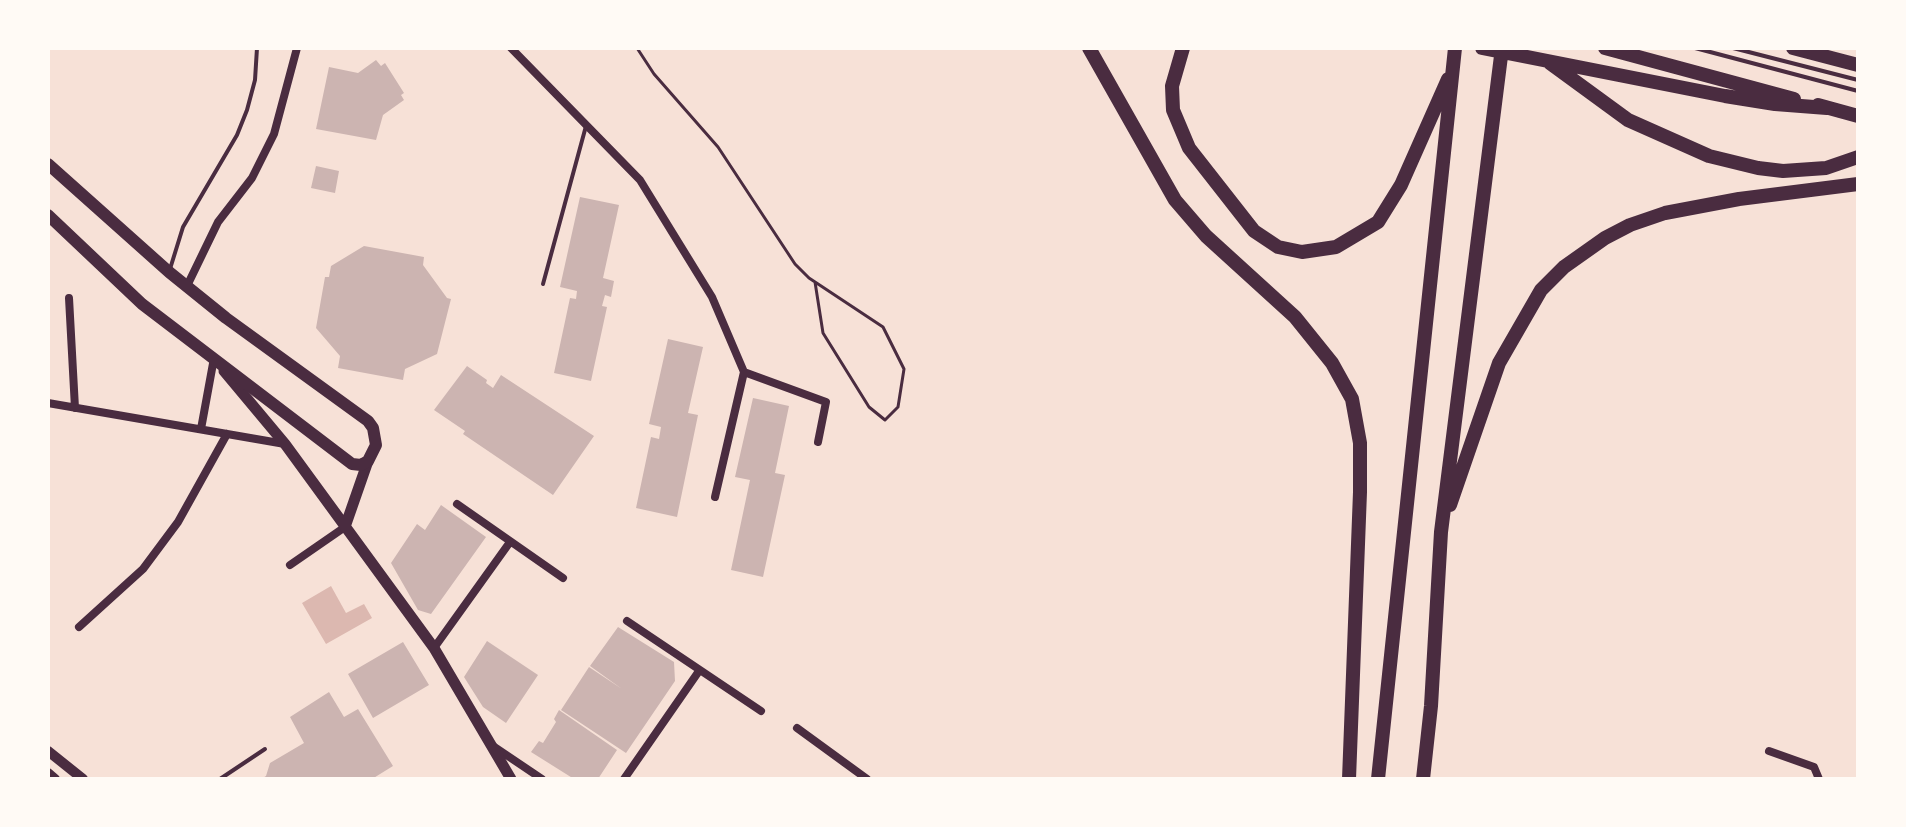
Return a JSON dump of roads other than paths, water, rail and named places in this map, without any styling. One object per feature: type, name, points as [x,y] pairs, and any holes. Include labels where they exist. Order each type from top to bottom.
[{"type":"highway","points":[[1089,48],[1175,200],[1206,236],[1295,317],[1332,363],[1352,399],[1360,443],[1360,492],[1349,779]]},
{"type":"highway","points":[[1183,48],[1172,86],[1173,110],[1189,148],[1254,231],[1278,247],[1302,252],[1336,247],[1378,222],[1401,185],[1453,67]]},
{"type":"highway","points":[[1378,779],[1455,48]]},
{"type":"highway","points":[[1482,48],[1725,96],[1827,108]]},
{"type":"highway","points":[[1423,779],[1431,706],[1441,532],[1502,48]]},
{"type":"highway","points":[[1605,48],[1858,116]]},
{"type":"highway","points":[[1793,48],[1858,65]]},
{"type":"highway","points":[[1546,61],[1628,120],[1709,156],[1783,171],[1826,168],[1858,157]]},
{"type":"highway","points":[[1441,532],[1499,363],[1541,290],[1564,267],[1605,238],[1665,213],[1739,199],[1858,184]]},
{"type":"main road","points":[[48,164],[169,272],[373,428],[376,445],[345,527]]},
{"type":"main road","points":[[48,215],[142,304],[352,464],[361,465],[368,461]]},
{"type":"main road","points":[[214,358],[285,444],[434,648],[511,779]]},
{"type":"street","points":[[187,286],[218,222],[252,178],[274,134],[297,48]]},
{"type":"street","points":[[511,48],[640,180],[712,297],[744,372],[715,497]]},
{"type":"street","points":[[69,298],[75,408]]},
{"type":"street","points":[[201,429],[214,358]]},
{"type":"street","points":[[744,372],[826,402],[818,442]]},
{"type":"street","points":[[48,403],[285,444]]},
{"type":"street","points":[[79,627],[143,569],[178,522],[227,434]]},
{"type":"street","points":[[457,504],[563,578]]},
{"type":"street","points":[[290,565],[345,527]]},
{"type":"street","points":[[434,648],[510,542]]},
{"type":"street","points":[[627,621],[761,711]]},
{"type":"street","points":[[624,779],[699,671]]},
{"type":"street","points":[[797,728],[867,779]]},
{"type":"street","points":[[490,745],[542,779]]},
{"type":"street","points":[[1769,751],[1814,767],[1819,779]]},
{"type":"street","points":[[49,753],[83,779]]},
{"type":"street","points":[[48,773],[55,779]]},
{"type":"lane","points":[[169,272],[183,227],[237,135],[247,110],[255,80],[257,48]]},
{"type":"lane","points":[[1695,48],[1858,91]]},
{"type":"lane","points":[[1733,48],[1858,80]]},
{"type":"lane","points":[[543,284],[586,123]]},
{"type":"lane","points":[[220,779],[265,749]]}]
